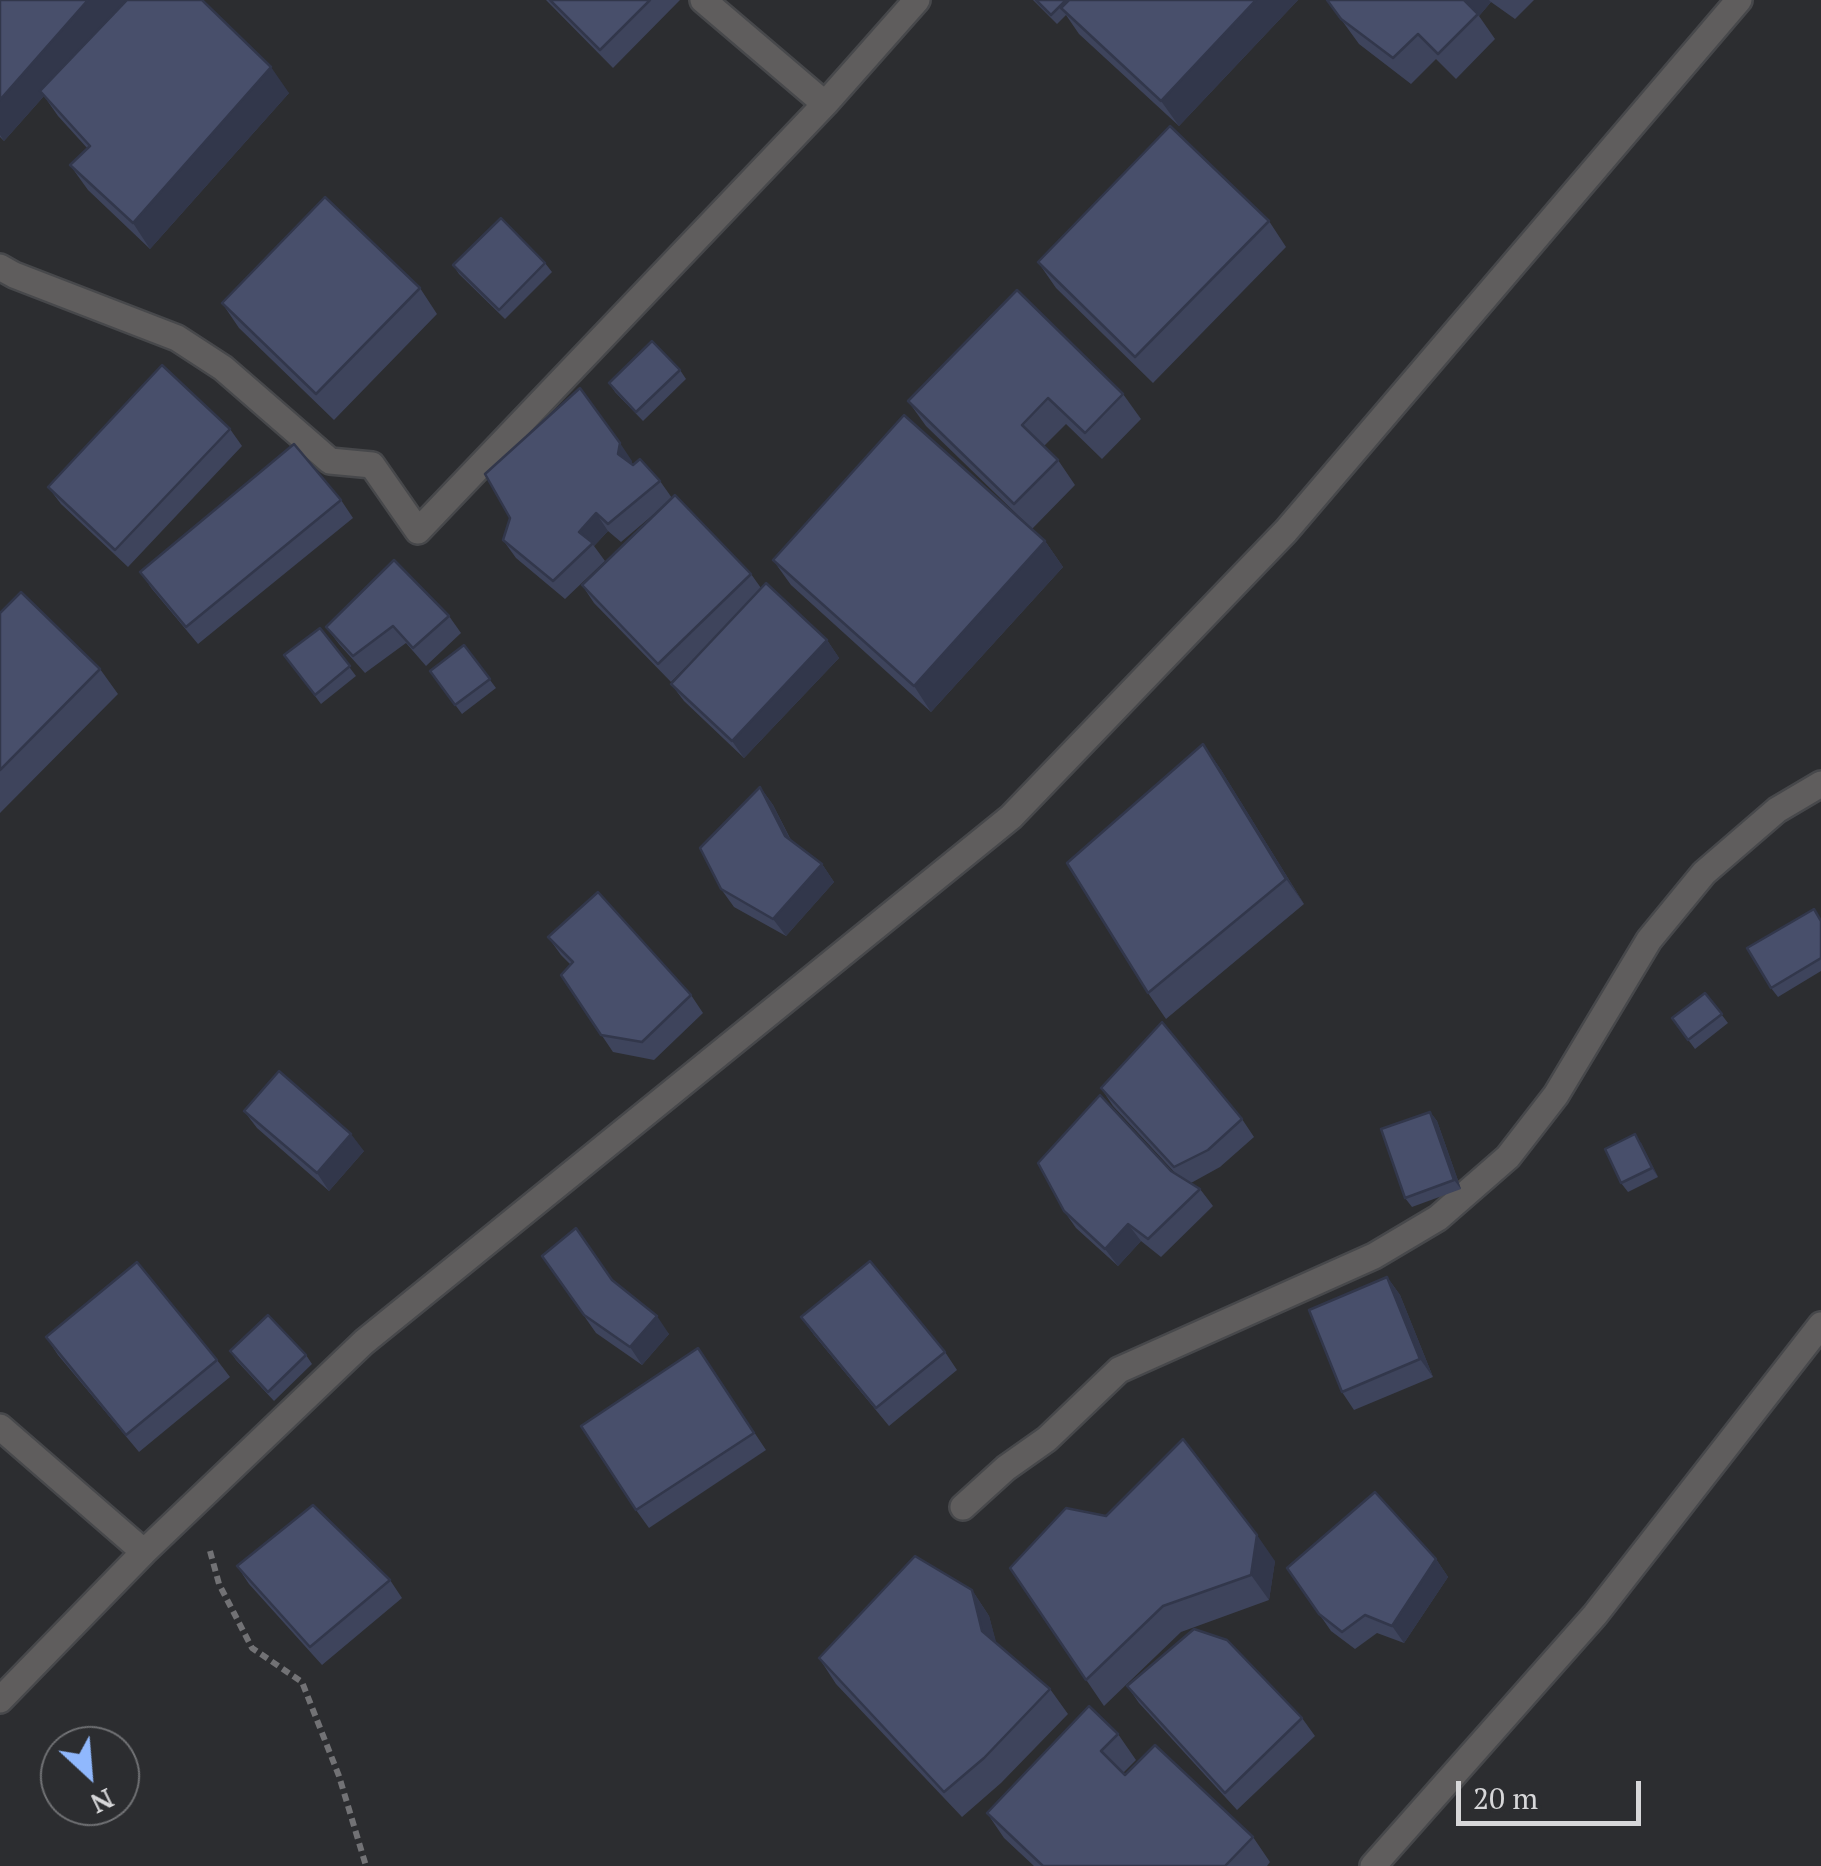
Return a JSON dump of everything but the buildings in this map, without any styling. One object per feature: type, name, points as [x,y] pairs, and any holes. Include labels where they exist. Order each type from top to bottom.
[{"type":"street","points":[[703,0],[824,104]]},
{"type":"street","points":[[0,267],[14,276],[177,338],[223,368],[330,460],[372,465],[418,530],[824,104],[917,0]]},
{"type":"street","points":[[0,1700],[144,1552],[364,1342],[1012,817],[1286,531],[1738,0]]},
{"type":"street","points":[[964,1506],[1046,1439],[1119,1370],[1374,1256],[1438,1218],[1508,1157],[1556,1094],[1650,940],[1704,873],[1777,810],[1821,784]]},
{"type":"street","points":[[1373,1866],[1595,1616],[1821,1325]]},
{"type":"street","points":[[0,1427],[144,1552]]},
{"type":"path","points":[[197,1502],[219,1584],[252,1648],[302,1682],[339,1776],[366,1866]]}]
